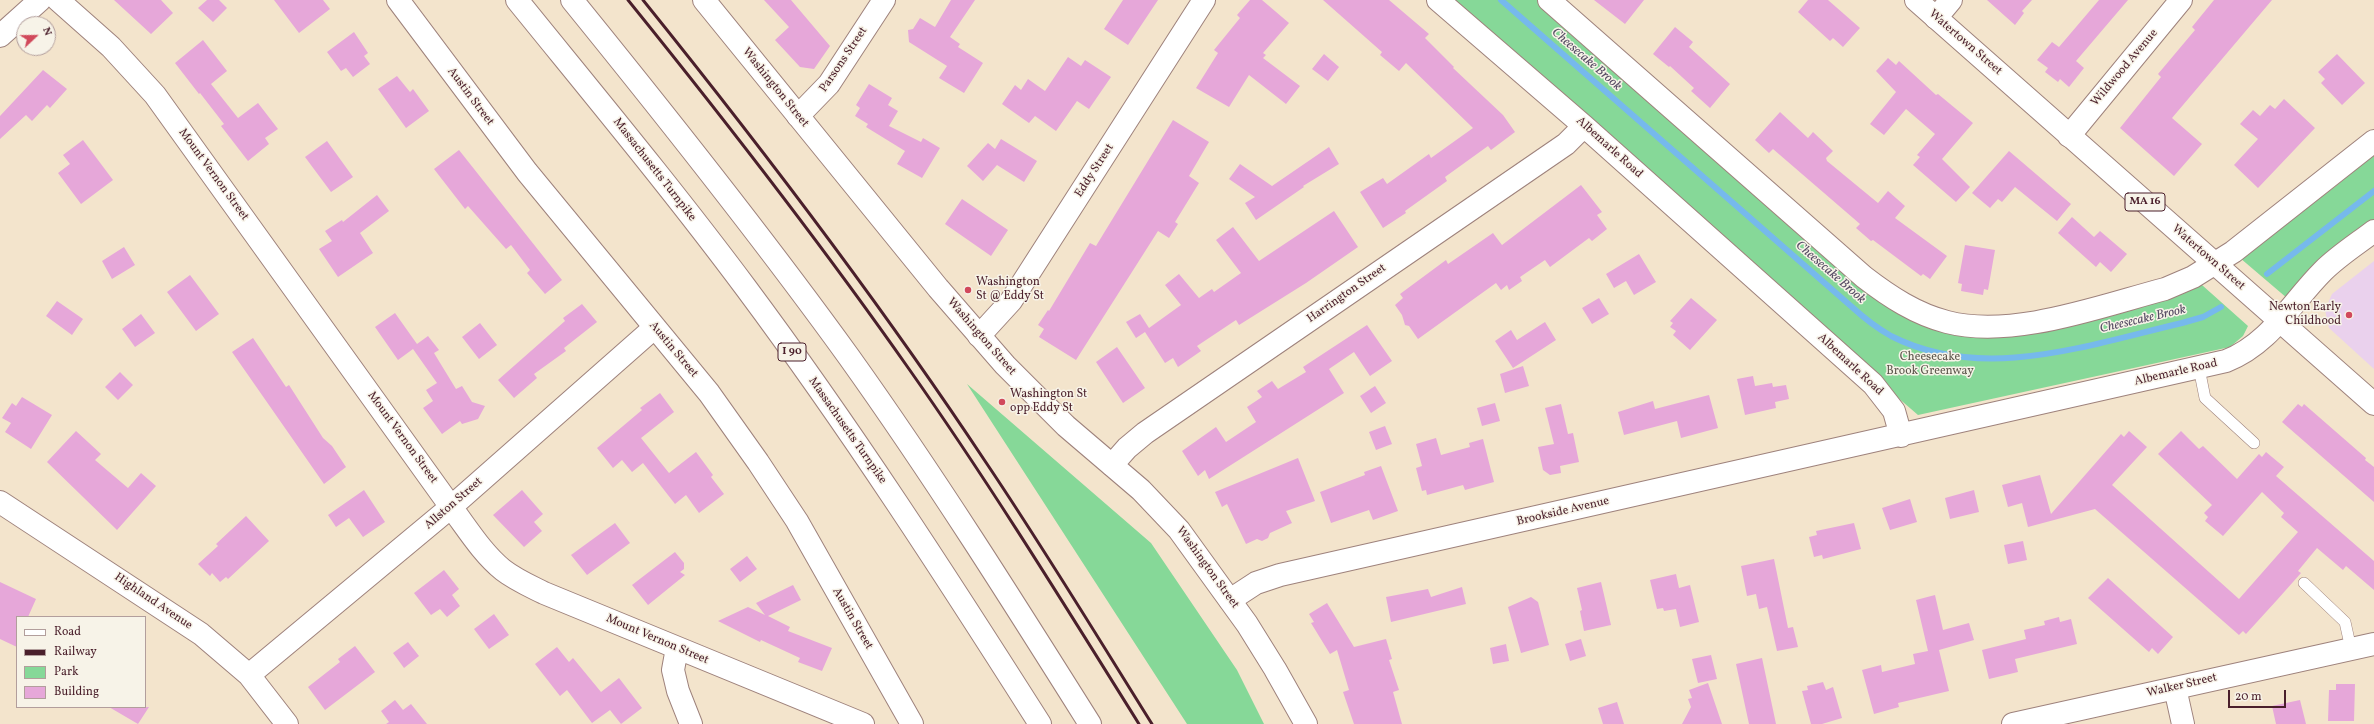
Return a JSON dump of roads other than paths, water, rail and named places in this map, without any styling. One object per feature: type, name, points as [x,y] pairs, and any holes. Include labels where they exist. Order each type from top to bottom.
[{"type":"main road","points":[[0,36],[40,0]]},
{"type":"main road","name":"Mount Vernon Street","points":[[58,0],[111,47],[155,95],[451,507],[485,552],[503,570],[522,582],[677,648],[863,724]]},
{"type":"main road","name":"Austin Street","points":[[398,0],[513,154],[654,328],[709,393],[797,521],[912,724]]},
{"type":"main road","name":"Massachusetts Turnpike","points":[[517,0],[657,172],[783,339],[910,522],[1040,724]]},
{"type":"main road","points":[[572,0],[721,186],[849,357],[944,496],[1090,724]]},
{"type":"main road","name":"Washington Street","points":[[704,0],[979,336],[1049,410],[1112,465],[1171,521],[1230,600],[1275,669],[1306,724]]},
{"type":"main road","name":"Parsons Street","points":[[798,116],[829,84],[884,0]]},
{"type":"main road","name":"Eddy Street","points":[[979,336],[1011,301],[1204,0]]},
{"type":"main road","name":"Albemarle Road","points":[[1438,0],[1584,126],[1873,384],[1894,411],[1901,436],[2199,368],[2243,354],[2259,343],[2323,271],[2374,231]]},
{"type":"main road","points":[[1549,0],[1854,269],[1893,299],[1925,315],[1946,322],[1969,326],[2002,327],[2037,322],[2170,288],[2214,264],[2247,242],[2374,141]]},
{"type":"main road","name":"Watertown Street","points":[[1916,0],[2374,404]]},
{"type":"main road","points":[[1936,18],[1951,0]]},
{"type":"main road","name":"Wildwood Avenue","points":[[2069,136],[2181,0]]},
{"type":"main road","name":"Harrington Street","points":[[1112,465],[1127,448],[1145,433],[1566,144],[1584,126]]},
{"type":"main road","name":"Allston Street","points":[[249,675],[451,507],[654,328]]},
{"type":"main road","name":"Brookside Avenue","points":[[1230,600],[1256,583],[1280,575],[1901,436]]},
{"type":"main road","name":"Highland Avenue","points":[[0,502],[170,612],[201,634],[249,675],[287,724]]},
{"type":"main road","name":"Walker Street","points":[[2013,724],[2374,644]]},
{"type":"main road","points":[[677,648],[673,670],[678,691],[691,724]]},
{"type":"main road","points":[[2175,688],[2183,724]]},
{"type":"lane","points":[[2199,368],[2205,398],[2254,443]]},
{"type":"lane","points":[[2304,583],[2345,622],[2351,649]]},
{"type":"waterway","name":"Cheesecake Brook","points":[[1501,0],[1866,319],[1891,336],[1926,350],[1962,357],[1999,358],[2036,355],[2110,341],[2182,323],[2203,317],[2221,307]]},
{"type":"waterway","name":"Cheesecake Brook","points":[[2267,274],[2374,191]]},
{"type":"railway","points":[[628,0],[772,182],[909,369],[998,500],[1139,724]]},
{"type":"railway","points":[[643,0],[776,169],[904,342],[1028,526],[1152,724]]},
{"type":"place","name":"Washington St @ Eddy St","points":[[968,290]]},
{"type":"place","name":"Newton Early Childhood","points":[[2349,315]]},
{"type":"place","name":"Washington St opp Eddy St","points":[[1002,402]]},
{"type":"park label","name":"Cheesecake Brook Greenway","points":[[1930,365]]}]
